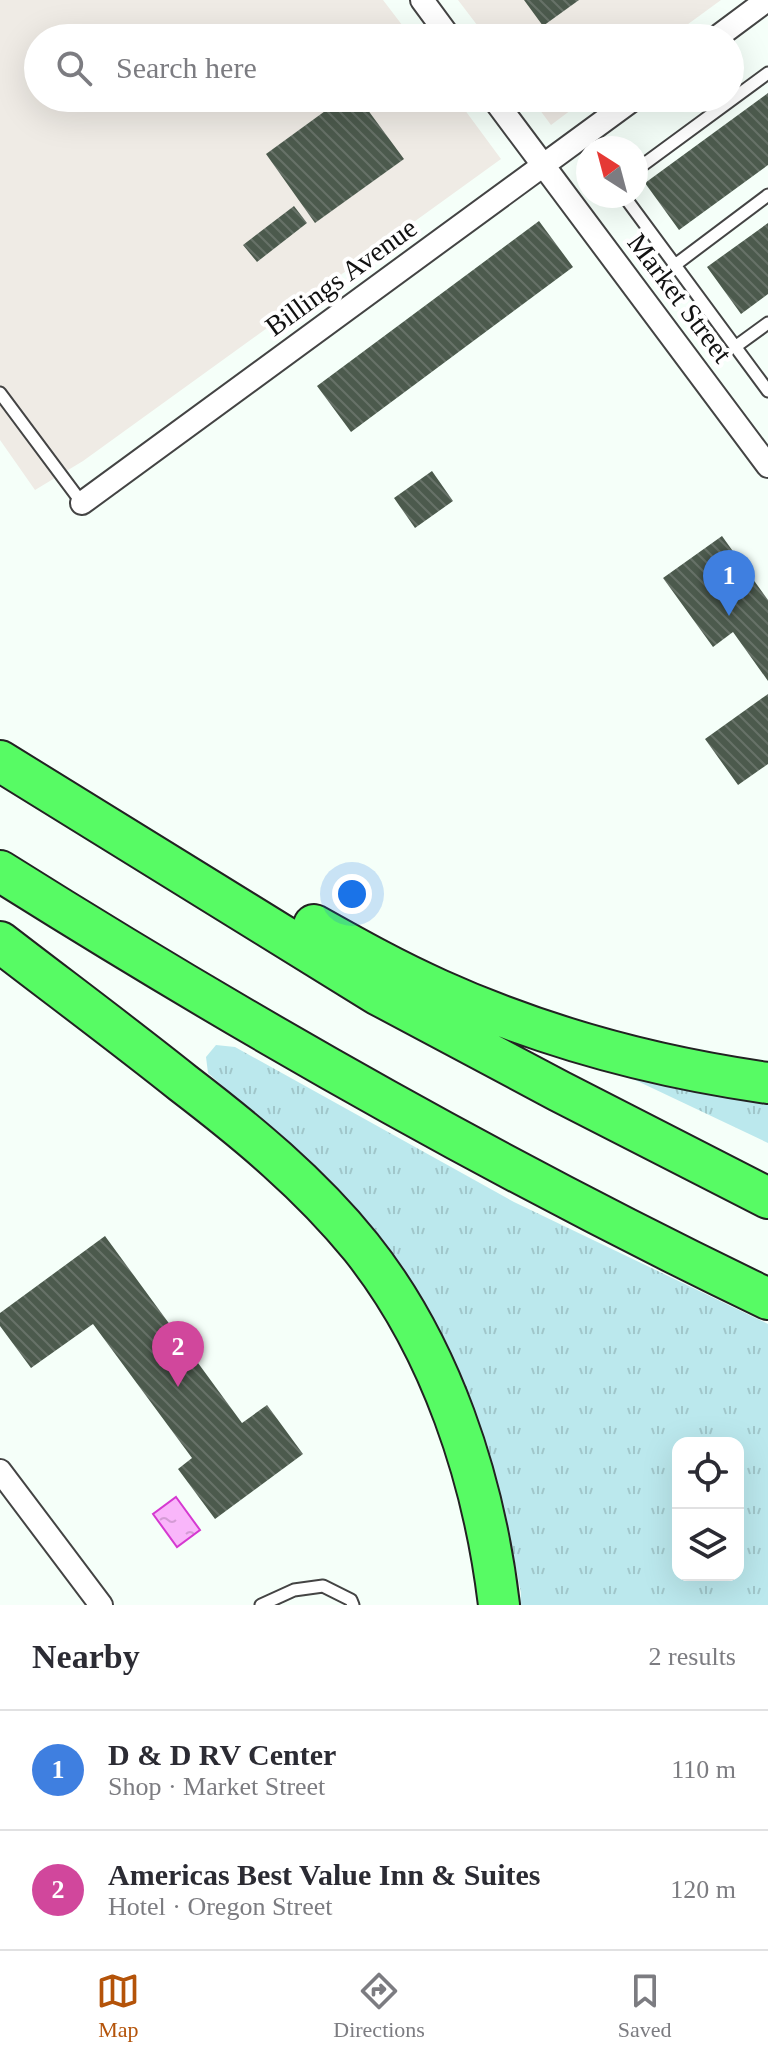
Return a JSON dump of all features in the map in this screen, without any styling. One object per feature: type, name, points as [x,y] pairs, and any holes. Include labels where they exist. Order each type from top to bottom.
[{"type":"highway","points":[[0,761],[377,994],[768,1198]]},
{"type":"highway","points":[[173,869],[198,863],[398,971],[487,1011],[621,1054],[768,1083]]},
{"type":"highway","points":[[0,871],[203,996],[345,1077],[565,1197],[768,1299]]},
{"type":"highway","points":[[0,942],[228,1117],[275,1158],[340,1223],[378,1270],[425,1348],[449,1405],[485,1521],[499,1605]]},
{"type":"street","points":[[422,0],[440,24]]},
{"type":"street","points":[[735,24],[767,0]]},
{"type":"street","name":"Market Street","points":[[503,112],[768,466]]},
{"type":"street","name":"Billings Avenue","points":[[82,503],[616,112]]},
{"type":"street","points":[[0,1471],[101,1605]]},
{"type":"lane","points":[[744,91],[768,73]]},
{"type":"lane","points":[[648,161],[715,112]]},
{"type":"lane","points":[[675,265],[768,195]]},
{"type":"lane","points":[[633,208],[768,391]]},
{"type":"lane","points":[[735,347],[768,323]]},
{"type":"lane","points":[[0,393],[82,503]]},
{"type":"lane","points":[[261,1605],[294,1590],[323,1586],[351,1600],[353,1605]]},
{"type":"shaded area","points":[[0,0],[383,0],[401,24],[24,24],[24,112],[466,112],[501,159],[83,461],[35,490],[0,440]]},
{"type":"shaded area","points":[[458,0],[721,0],[688,24],[476,24]]},
{"type":"shaded area","points":[[541,112],[568,112],[551,125]]},
{"type":"green space","points":[[216,1045],[235,1047],[514,1202],[768,1324],[768,1605],[520,1605],[521,1593],[507,1523],[478,1424],[428,1309],[365,1222],[316,1169],[208,1073],[206,1057]]},
{"type":"green space","points":[[614,1070],[695,1091],[768,1103],[768,1143]]},
{"type":"water","points":[[176,1497],[200,1530],[177,1547],[153,1514]]},
{"type":"building","points":[[524,0],[579,0],[546,24],[542,24]]},
{"type":"building","points":[[768,93],[768,165],[679,230],[648,187],[648,181]]},
{"type":"building","points":[[324,112],[369,112],[404,159],[315,223],[266,154]]},
{"type":"building","points":[[294,206],[307,223],[257,262],[243,245]]},
{"type":"building","points":[[539,221],[573,267],[351,432],[317,386]]},
{"type":"building","points":[[768,223],[768,294],[741,314],[707,267]]},
{"type":"building","points":[[432,471],[453,501],[415,528],[394,498]]},
{"type":"building","points":[[722,536],[768,600],[768,681],[733,632],[713,647],[663,578]]},
{"type":"building","points":[[768,694],[768,764],[738,785],[705,739]]},
{"type":"building","points":[[105,1236],[242,1423],[267,1405],[303,1454],[215,1519],[178,1469],[192,1458],[93,1324],[31,1368],[0,1326],[0,1313]]},
{"type":"place","name":"D & D RV Center","points":[[729,616]]},
{"type":"place","name":"Americas Best Value Inn & Suites","points":[[178,1387]]}]
